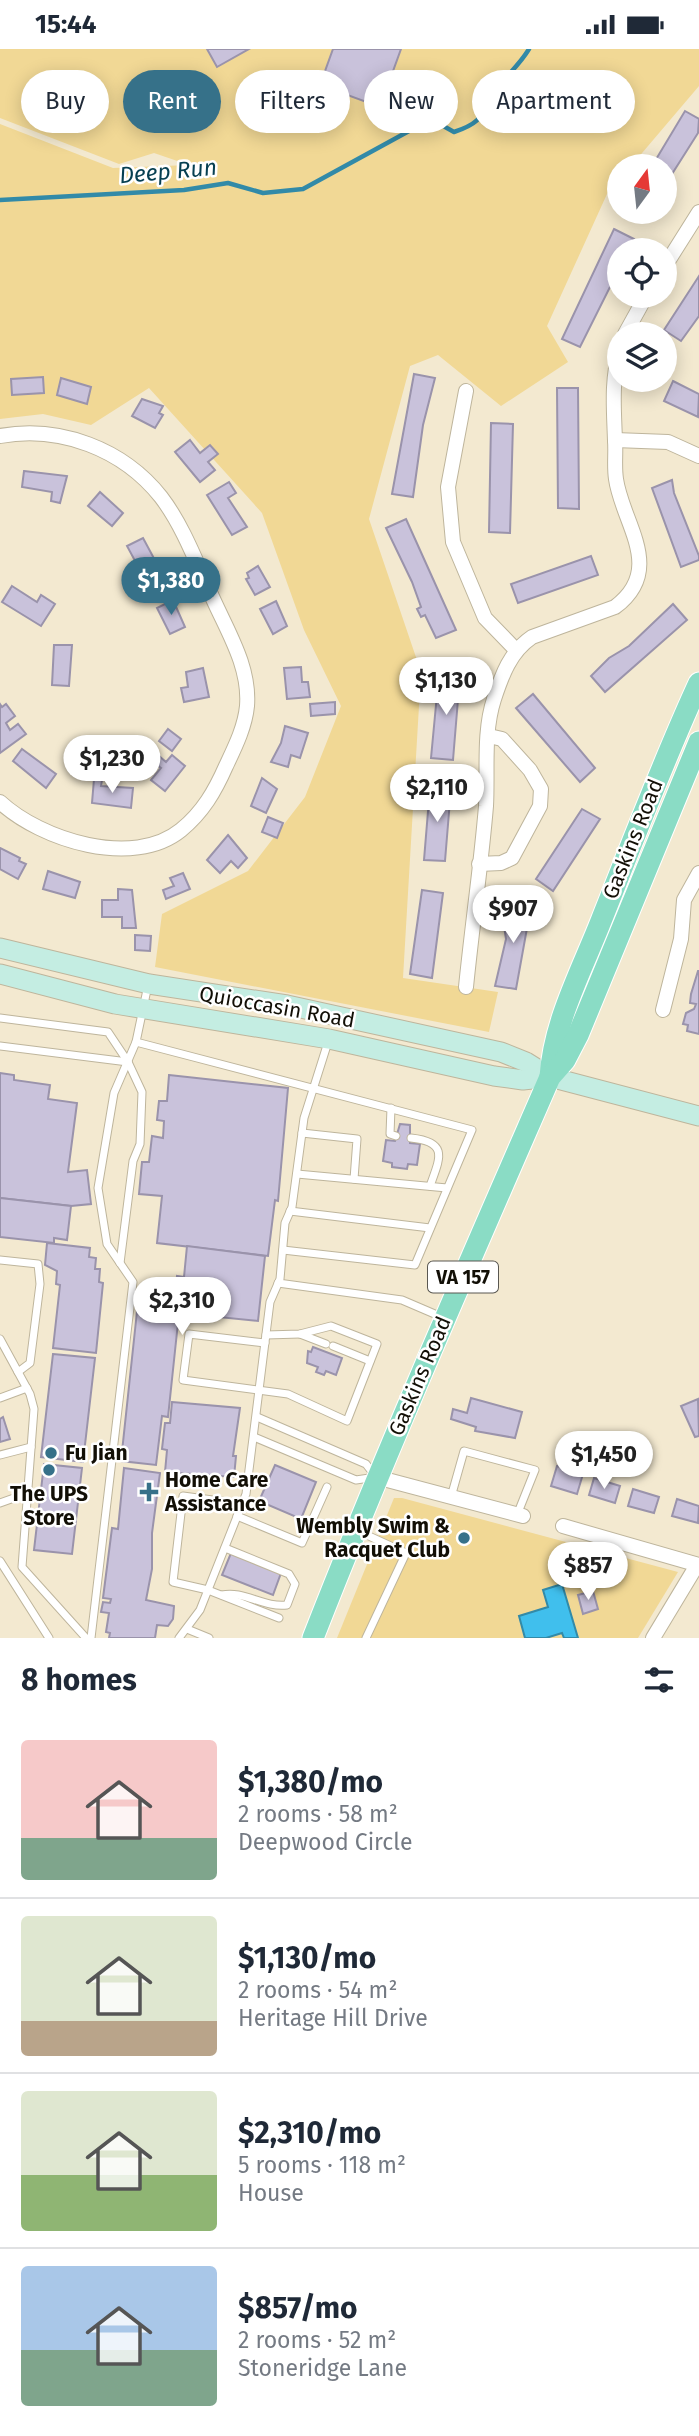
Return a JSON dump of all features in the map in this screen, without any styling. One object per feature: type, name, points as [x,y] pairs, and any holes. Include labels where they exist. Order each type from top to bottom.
[{"type":"main road","name":"Gaskins Road","points":[[313,1638],[376,1477],[550,1077],[554,1040],[562,1017],[641,817],[699,684]]},
{"type":"main road","name":"Gaskins Road","points":[[550,1077],[565,1060],[578,1035],[699,742]]},
{"type":"main road","name":"Quioccasin Road","points":[[0,948],[149,984],[287,1005],[500,1052],[526,1062],[550,1077],[699,1116]]},
{"type":"main road","name":"Quioccasin Road","points":[[0,974],[143,1008],[329,1039],[494,1076],[523,1080],[550,1077]]},
{"type":"street","points":[[677,247],[699,212]]},
{"type":"street","points":[[466,391],[447,487],[453,542],[485,618],[516,650]]},
{"type":"street","points":[[466,987],[493,702],[506,665],[516,650],[544,632],[604,613],[624,600],[632,588],[640,562],[638,543],[615,479],[612,392]]},
{"type":"street","points":[[0,436],[41,433],[81,442],[112,455],[144,479],[161,498],[180,527],[236,649],[248,690],[243,725],[212,796],[194,819],[166,839],[139,848],[91,846],[46,830],[0,802]]},
{"type":"street","points":[[615,440],[668,442],[699,456]]},
{"type":"street","points":[[479,864],[501,863],[512,858],[540,806],[541,789],[530,769],[502,739],[489,736]]},
{"type":"street","points":[[663,1010],[681,939],[684,900],[699,873]]},
{"type":"street","points":[[376,1477],[520,1516]]},
{"type":"street","points":[[563,1526],[698,1565],[653,1638]]},
{"type":"lane","points":[[88,1638],[133,1282],[107,1244],[98,1188],[114,1093],[136,1042],[149,984]]},
{"type":"lane","points":[[0,1019],[108,1032],[128,1062],[142,1092],[140,1144],[133,1161],[120,1263]]},
{"type":"lane","points":[[179,1638],[200,1610],[249,1482],[270,1302],[278,1283],[285,1223],[297,1174],[302,1133],[329,1039]]},
{"type":"lane","points":[[136,1042],[314,1086],[472,1130],[415,1265],[283,1250]]},
{"type":"lane","points":[[0,1046],[128,1062]]},
{"type":"lane","points":[[391,1108],[390,1133],[396,1136]]},
{"type":"lane","points":[[302,1133],[357,1139],[354,1179]]},
{"type":"lane","points":[[411,1138],[430,1140],[438,1148],[440,1160],[430,1186]]},
{"type":"lane","points":[[297,1174],[447,1188]]},
{"type":"lane","points":[[290,1211],[430,1228]]},
{"type":"lane","points":[[0,1260],[38,1264],[40,1284],[30,1363],[19,1372]]},
{"type":"lane","points":[[278,1283],[402,1300],[444,1318]]},
{"type":"lane","points":[[331,1326],[377,1344],[346,1421],[288,1394],[183,1380],[189,1334],[266,1339],[300,1334],[331,1326]]},
{"type":"lane","points":[[300,1334],[370,1361]]},
{"type":"lane","points":[[1,1342],[27,1388],[34,1409],[22,1567],[88,1638]]},
{"type":"lane","points":[[0,1359],[10,1356]]},
{"type":"lane","points":[[0,1398],[27,1388]]},
{"type":"lane","points":[[254,1437],[356,1480],[376,1477],[366,1464],[257,1417]]},
{"type":"lane","points":[[0,1455],[31,1447]]},
{"type":"lane","points":[[451,1498],[464,1451],[535,1470],[520,1516]]},
{"type":"lane","points":[[237,1516],[302,1543],[327,1487]]},
{"type":"lane","points":[[0,1503],[28,1493]]},
{"type":"lane","points":[[242,1504],[183,1496],[173,1582],[208,1590],[279,1618]]},
{"type":"lane","points":[[355,1530],[406,1553],[366,1638]]},
{"type":"lane","points":[[221,1595],[230,1593],[272,1607],[287,1605],[295,1584],[289,1574],[225,1548]]},
{"type":"lane","points":[[0,1561],[49,1638]]},
{"type":"lane","points":[[187,1629],[208,1638]]},
{"type":"shaded area","points":[[0,49],[699,49],[699,86],[641,154],[607,154],[607,194],[547,326],[568,362],[501,406],[438,355],[410,366],[369,519],[421,672],[403,978],[498,992],[489,1032],[155,967],[162,914],[248,871],[305,797],[341,706],[304,630],[262,513],[149,388],[91,425],[43,414],[0,419],[0,124],[113,168],[189,165],[154,153],[119,164],[39,133],[109,133],[109,70],[21,70],[21,126],[0,118]]},
{"type":"shaded area","name":"Wembly Swim & Racquet Club","points":[[394,1498],[678,1572],[638,1638],[337,1638]]},
{"type":"water","points":[[562,1584],[578,1638],[564,1638],[562,1633],[546,1638],[525,1638],[519,1616],[548,1607],[543,1590]]},
{"type":"building","points":[[207,49],[249,49],[217,67]]},
{"type":"building","points":[[333,49],[401,49],[393,70],[364,70],[364,101],[350,96],[350,70],[325,70]]},
{"type":"building","points":[[685,111],[699,119],[698,133],[677,166],[677,154],[659,154]]},
{"type":"building","points":[[614,229],[632,238],[610,238]]},
{"type":"building","points":[[607,244],[607,293],[580,347],[562,339]]},
{"type":"building","points":[[699,276],[699,316],[681,341],[677,338],[677,322],[669,322]]},
{"type":"building","points":[[414,374],[435,378],[423,425],[413,497],[392,494]]},
{"type":"building","points":[[43,377],[44,393],[12,395],[11,379]]},
{"type":"building","points":[[61,378],[91,387],[87,404],[57,395]]},
{"type":"building","points":[[677,383],[699,394],[698,417],[664,401],[668,392],[677,392]]},
{"type":"building","points":[[557,388],[578,388],[579,509],[558,508]]},
{"type":"building","points":[[142,399],[163,406],[159,413],[163,415],[155,428],[132,416]]},
{"type":"building","points":[[491,423],[513,424],[510,533],[489,532]]},
{"type":"building","points":[[190,440],[200,453],[210,445],[218,454],[208,462],[215,470],[200,482],[175,452]]},
{"type":"building","points":[[24,471],[67,476],[60,503],[51,501],[52,492],[22,487]]},
{"type":"building","points":[[672,480],[674,493],[699,556],[699,560],[681,567],[652,488]]},
{"type":"building","points":[[229,482],[236,493],[228,498],[247,527],[232,535],[207,495]]},
{"type":"building","points":[[100,492],[123,513],[112,526],[88,506]]},
{"type":"building","points":[[406,519],[456,630],[436,638],[425,615],[421,617],[417,609],[421,607],[412,582],[386,528]]},
{"type":"building","points":[[143,538],[157,564],[141,572],[127,546]]},
{"type":"building","points":[[591,556],[598,575],[518,603],[511,584]]},
{"type":"building","points":[[258,566],[270,587],[255,595],[246,579],[249,578],[247,573]]},
{"type":"building","points":[[12,586],[37,602],[41,595],[55,604],[41,626],[2,602]]},
{"type":"building","points":[[173,600],[185,627],[170,634],[157,608]]},
{"type":"building","points":[[276,601],[287,626],[273,634],[260,609]]},
{"type":"building","points":[[673,604],[687,620],[605,692],[591,676],[609,658],[629,646]]},
{"type":"building","points":[[54,645],[72,645],[69,686],[52,685]]},
{"type":"building","points":[[301,667],[302,682],[308,682],[310,697],[287,699],[284,668]]},
{"type":"building","points":[[203,668],[209,697],[184,702],[181,688],[188,687],[186,672]]},
{"type":"building","points":[[439,673],[460,675],[453,760],[431,758]]},
{"type":"building","points":[[533,694],[595,768],[580,782],[516,708]]},
{"type":"building","points":[[335,702],[335,714],[311,716],[310,704]]},
{"type":"building","points":[[0,704],[2,707],[6,704],[15,716],[6,723],[10,730],[18,724],[26,734],[0,753]]},
{"type":"building","points":[[285,726],[308,733],[300,758],[291,755],[288,767],[271,762],[281,743]]},
{"type":"building","points":[[168,729],[181,739],[172,751],[159,741]]},
{"type":"building","points":[[22,749],[56,774],[46,788],[13,761]]},
{"type":"building","points":[[172,755],[185,766],[165,791],[151,780],[161,768],[154,763],[159,756],[166,762]]},
{"type":"building","points":[[262,778],[277,789],[266,813],[251,806]]},
{"type":"building","points":[[94,779],[102,780],[101,786],[133,788],[131,808],[92,803]]},
{"type":"building","points":[[430,787],[451,788],[445,861],[424,860]]},
{"type":"building","points":[[582,809],[600,819],[553,891],[536,879]]},
{"type":"building","points":[[268,817],[283,823],[277,838],[262,832]]},
{"type":"building","points":[[228,835],[247,858],[238,868],[231,861],[220,873],[207,860]]},
{"type":"building","points":[[0,848],[26,864],[18,879],[0,869]]},
{"type":"building","points":[[48,871],[80,882],[75,898],[43,889]]},
{"type":"building","points":[[183,873],[190,889],[166,899],[163,890],[174,886],[170,878]]},
{"type":"building","points":[[118,889],[132,890],[136,928],[122,928],[122,917],[102,917],[102,900],[118,900]]},
{"type":"building","points":[[422,890],[443,893],[432,978],[410,974]]},
{"type":"building","points":[[509,902],[531,906],[516,989],[495,986],[506,939],[504,926]]},
{"type":"building","points":[[135,935],[151,936],[150,951],[135,950]]},
{"type":"building","points":[[698,971],[699,1034],[687,1031],[688,1025],[683,1024],[686,1013],[694,1009],[696,1004],[690,1003]]},
{"type":"building","points":[[0,1073],[14,1075],[14,1080],[50,1085],[48,1099],[77,1103],[68,1172],[87,1170],[91,1204],[71,1206],[0,1198]]},
{"type":"building","points":[[169,1075],[288,1088],[278,1201],[275,1200],[268,1256],[157,1243],[162,1196],[139,1194],[142,1162],[149,1162],[152,1136],[163,1138],[164,1121],[157,1120],[159,1101],[167,1101]]},
{"type":"building","points":[[400,1124],[410,1125],[410,1143],[420,1144],[417,1165],[408,1164],[407,1169],[392,1167],[392,1163],[383,1161],[386,1140],[395,1141]]},
{"type":"building","points":[[0,1198],[71,1206],[67,1240],[54,1238],[54,1243],[0,1237]]},
{"type":"building","points":[[47,1243],[90,1248],[89,1257],[96,1258],[95,1269],[100,1269],[99,1282],[103,1283],[96,1353],[53,1348],[60,1285],[56,1284],[57,1271],[45,1265]]},
{"type":"building","points":[[187,1246],[265,1256],[258,1321],[179,1313],[168,1417],[162,1416],[156,1465],[121,1461],[138,1302],[174,1306],[177,1276],[184,1277]]},
{"type":"building","points":[[313,1347],[342,1358],[336,1375],[326,1371],[324,1375],[316,1372],[318,1367],[307,1363],[308,1351],[311,1352]]},
{"type":"building","points":[[53,1354],[95,1358],[83,1462],[41,1457]]},
{"type":"building","points":[[471,1398],[522,1412],[515,1438],[475,1431],[476,1427],[451,1419],[453,1409],[467,1413]]},
{"type":"building","points":[[698,1399],[699,1436],[695,1437],[681,1406]]},
{"type":"building","points":[[172,1402],[240,1408],[233,1456],[236,1456],[234,1477],[165,1472],[167,1450],[162,1449],[165,1423],[170,1423]]},
{"type":"building","points":[[3,1417],[10,1439],[0,1442],[0,1419]]},
{"type":"building","points":[[44,1464],[82,1468],[72,1554],[34,1550]]},
{"type":"building","points":[[275,1465],[316,1482],[301,1519],[259,1501]]},
{"type":"building","points":[[557,1466],[583,1474],[577,1494],[551,1486]]},
{"type":"building","points":[[124,1468],[160,1473],[152,1533],[152,1569],[146,1600],[174,1606],[173,1619],[168,1626],[157,1625],[155,1638],[109,1638],[110,1633],[106,1632],[109,1613],[101,1612],[103,1602],[110,1603],[111,1599],[103,1598],[112,1528],[118,1529]]},
{"type":"building","points":[[594,1478],[620,1486],[615,1503],[589,1495]]},
{"type":"building","points":[[633,1489],[659,1497],[654,1513],[628,1506]]},
{"type":"building","points":[[677,1499],[699,1506],[698,1523],[672,1516]]},
{"type":"building","points":[[231,1553],[281,1573],[273,1595],[222,1575]]},
{"type":"building","points":[[593,1591],[598,1609],[583,1614],[578,1595]]},
{"type":"waterway","name":"Deep Run","points":[[0,200],[184,190],[228,183],[263,193],[303,189],[431,119],[454,132],[466,128],[479,118],[492,95],[529,49]]},
{"type":"place","name":"Fu Jian","points":[[51,1453]]},
{"type":"place","name":"The UPS Store","points":[[49,1470]]},
{"type":"place","name":"Home Care Assistance","points":[[149,1492]]},
{"type":"place","name":"Wembly Swim & Racquet Club","points":[[464,1538]]}]
